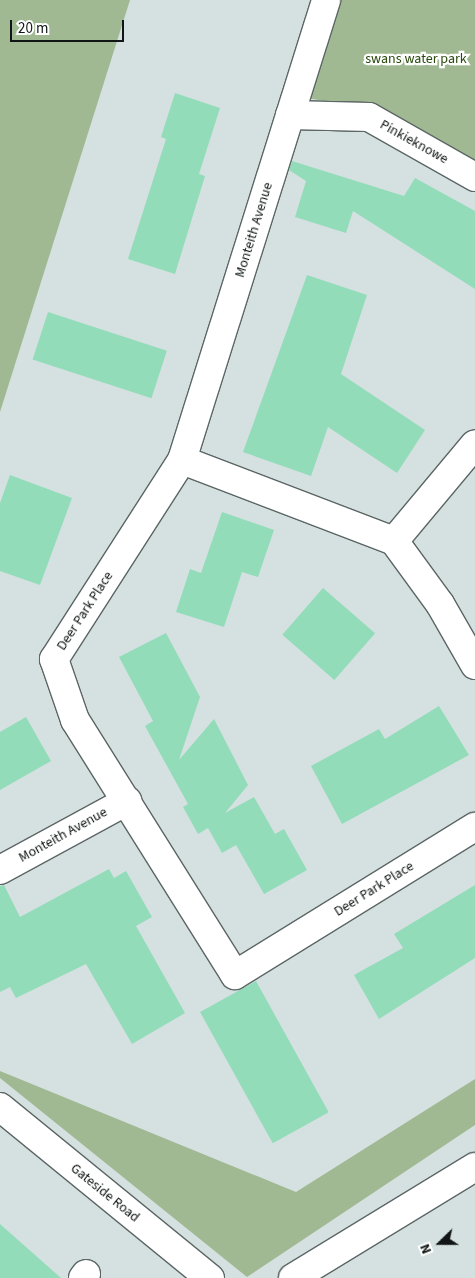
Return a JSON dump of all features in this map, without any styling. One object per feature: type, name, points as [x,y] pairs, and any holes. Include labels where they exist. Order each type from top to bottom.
[{"type":"street","name":"Monteith Avenue","points":[[182,460],[326,0]]},
{"type":"street","name":"Pinkieknowe","points":[[290,115],[369,117],[475,177]]},
{"type":"street","points":[[394,541],[475,444]]},
{"type":"street","points":[[182,460],[394,541],[440,604],[475,665]]},
{"type":"street","name":"Deer Park Place","points":[[182,460],[54,660],[75,720],[235,975],[475,827]]},
{"type":"street","name":"Monteith Avenue","points":[[0,870],[127,801]]},
{"type":"street","name":"Gateside Road","points":[[0,1107],[210,1278]]},
{"type":"street","points":[[293,1278],[475,1167]]},
{"type":"green space","points":[[0,0],[130,0],[0,412]]},
{"type":"green space","name":"swans water park","points":[[339,0],[475,0],[475,164],[389,112],[307,98]]},
{"type":"green space","points":[[0,1071],[296,1192],[475,1079],[475,1125],[247,1277],[0,1078]]},
{"type":"building","points":[[175,93],[220,108],[199,174],[205,176],[175,274],[128,259],[166,139],[161,137]]},
{"type":"building","points":[[292,161],[404,196],[415,178],[475,211],[475,289],[353,211],[346,233],[295,217],[306,181],[289,170]]},
{"type":"building","points":[[307,275],[367,295],[341,374],[425,430],[397,473],[328,427],[311,476],[243,452]]},
{"type":"building","points":[[48,312],[167,351],[151,398],[33,360]]},
{"type":"building","points":[[10,475],[72,498],[40,585],[0,571],[0,503]]},
{"type":"building","points":[[222,512],[274,530],[258,577],[242,572],[224,627],[176,612],[190,569],[201,573]]},
{"type":"building","points":[[323,588],[375,633],[334,680],[282,635]]},
{"type":"building","points":[[166,633],[200,697],[179,760],[214,719],[248,785],[225,813],[254,797],[275,834],[284,829],[307,870],[264,894],[236,845],[222,853],[208,828],[198,834],[183,807],[188,804],[145,726],[153,721],[119,657]]},
{"type":"building","points":[[439,706],[469,755],[342,824],[311,766],[379,729],[385,739]]},
{"type":"building","points":[[26,717],[51,761],[0,790],[0,732]]},
{"type":"building","points":[[109,869],[114,878],[126,871],[152,917],[136,926],[185,1013],[132,1044],[86,964],[16,998],[10,987],[0,992],[0,886],[4,885],[20,917]]},
{"type":"building","points":[[475,885],[475,958],[379,1019],[354,975],[403,948],[394,934]]},
{"type":"building","points":[[256,981],[329,1112],[273,1143],[200,1012]]},
{"type":"building","points":[[0,1224],[61,1278],[0,1278]]}]
